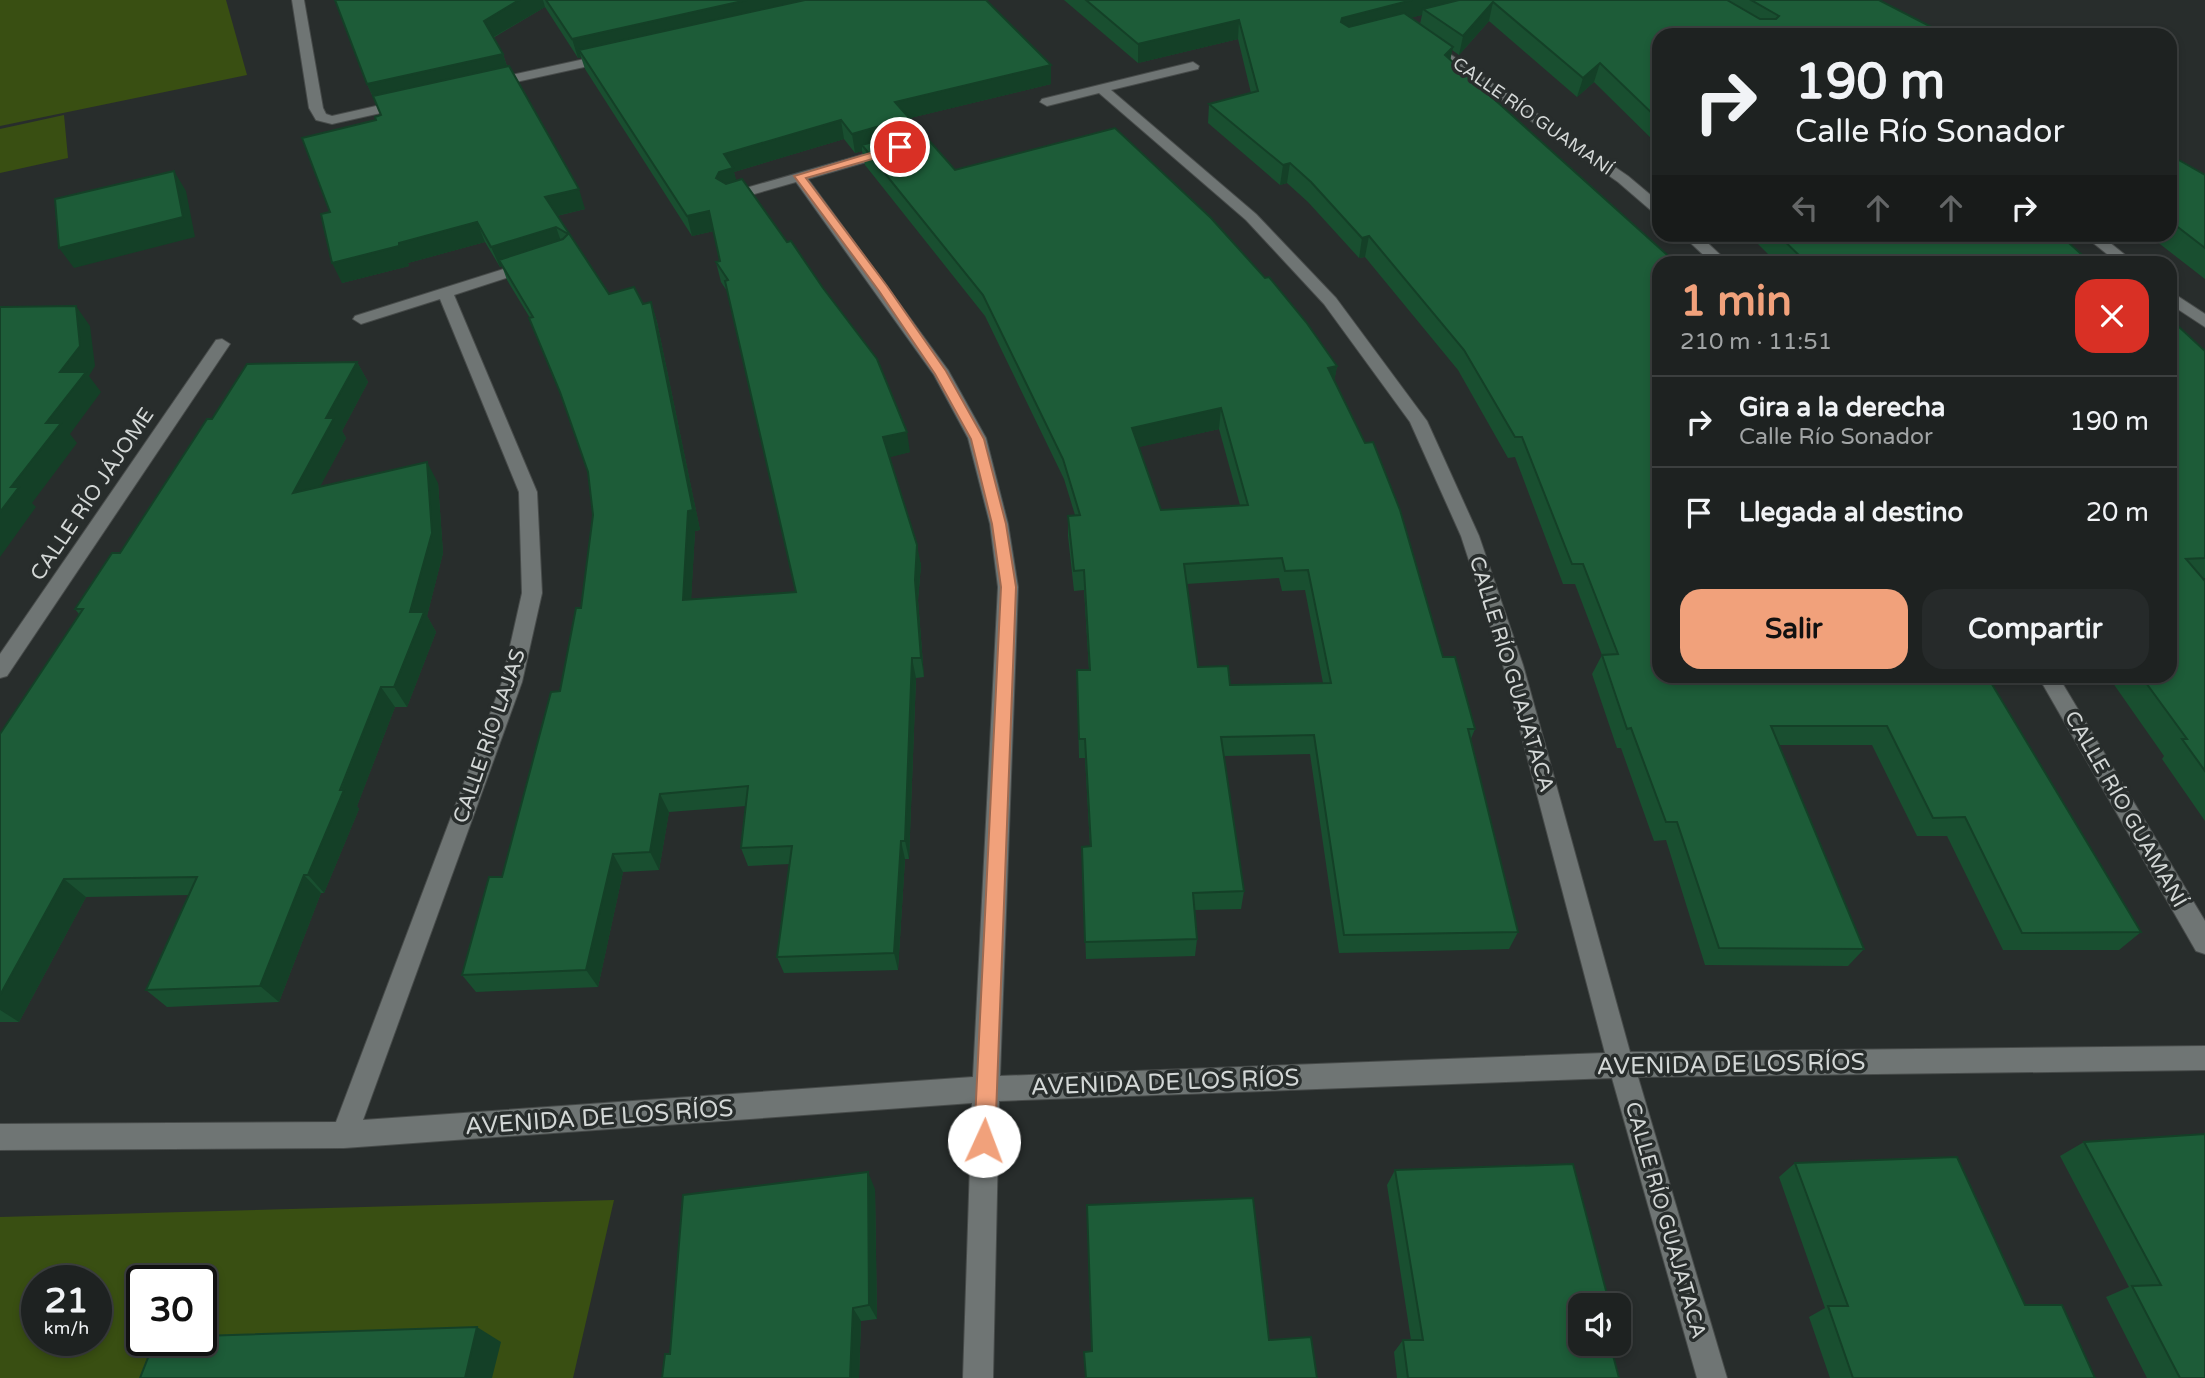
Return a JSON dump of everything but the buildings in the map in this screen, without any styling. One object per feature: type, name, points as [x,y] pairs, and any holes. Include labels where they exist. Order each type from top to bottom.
[{"type":"street","points":[[298,0],[316,108],[321,117],[331,120],[426,99]]},
{"type":"street","name":"CALLE RÍO GUAMANÍ","points":[[1416,34],[1623,179],[1652,204]]},
{"type":"street","points":[[481,86],[630,52]]},
{"type":"street","points":[[1047,102],[1193,66]]},
{"type":"street","name":"CALLE RÍO GUAJATACA","points":[[1102,89],[1260,227],[1331,301],[1418,421],[1470,536],[1513,664],[1621,1065],[1712,1378]]},
{"type":"street","points":[[730,197],[900,147]]},
{"type":"street","points":[[799,176],[942,374],[977,439],[999,524],[1008,587],[986,1089],[978,1378]]},
{"type":"street","points":[[1697,242],[1713,256]]},
{"type":"street","points":[[2100,242],[2118,256]]},
{"type":"street","points":[[360,319],[551,258]]},
{"type":"street","name":"CALLE RÍO LAJAS","points":[[344,1135],[512,681],[533,593],[528,492],[445,293]]},
{"type":"street","points":[[2177,301],[2205,322]]},
{"type":"street","name":"CALLE RÍO JÁJOME","points":[[0,670],[222,344]]},
{"type":"street","name":"CALLE RÍO GUAMANÍ","points":[[2052,683],[2205,943]]},
{"type":"street","name":"AVENIDA DE LOS RÍOS","points":[[0,1137],[344,1135],[986,1089],[1621,1065],[2205,1058]]},
{"type":"green space","points":[[0,0],[226,0],[247,75],[0,126]]},
{"type":"green space","points":[[64,115],[68,158],[0,173],[0,129]]},
{"type":"green space","points":[[614,1200],[573,1378],[0,1378],[0,1217]]},
{"type":"route","points":[[900,147],[799,176],[942,374],[977,439],[999,524],[1008,587],[984,1141]]}]
